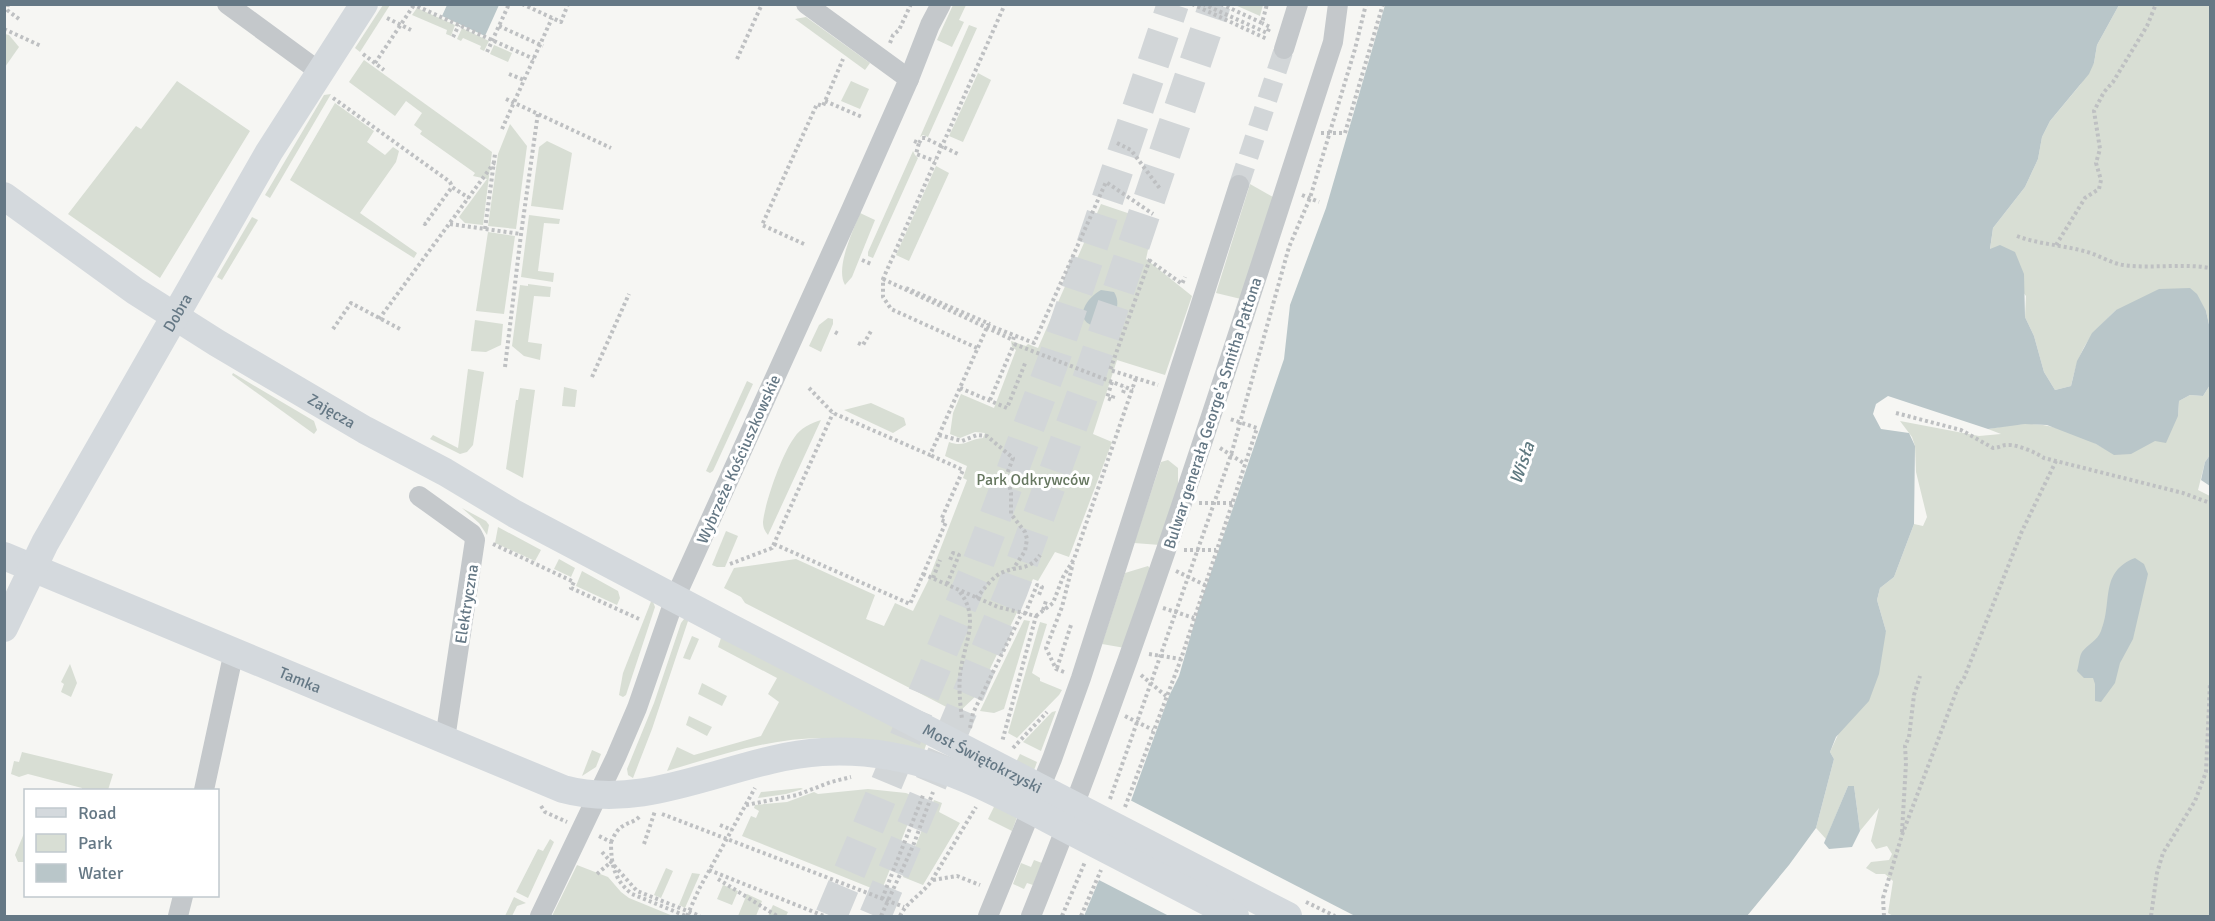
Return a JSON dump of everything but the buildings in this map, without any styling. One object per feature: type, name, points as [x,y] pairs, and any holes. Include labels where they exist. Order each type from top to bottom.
[{"type":"street","points":[[227,4],[320,72]]},
{"type":"street","points":[[806,4],[909,79]]},
{"type":"street","name":"Wybrzeże Kościuszkowskie","points":[[540,916],[637,708],[675,598],[941,4]]},
{"type":"street","points":[[1281,46],[1298,4]]},
{"type":"street","name":"Bulwar generała George'a Smitha Pattona","points":[[1031,916],[1123,677],[1184,502],[1332,42],[1338,4]]},
{"type":"street","name":"Dobra","points":[[4,628],[50,533],[269,152],[320,72],[375,11]]},
{"type":"street","points":[[988,916],[1052,759],[1081,678],[1239,185]]},
{"type":"street","name":"Zajęcza","points":[[4,196],[135,291],[281,382],[445,472],[515,514],[675,598]]},
{"type":"street","name":"Elektryczna","points":[[419,496],[472,534],[475,540],[445,739]]},
{"type":"street","name":"Tamka","points":[[4,556],[563,789],[598,795]]},
{"type":"street","name":"Most Świętokrzyski","points":[[675,598],[1288,916]]},
{"type":"street","points":[[204,789],[234,651]]},
{"type":"street","name":"Most Świętokrzyski","points":[[598,795],[631,793],[680,785],[778,758],[821,752],[886,755],[912,760],[970,753],[1235,916]]},
{"type":"street","points":[[178,916],[183,897]]},
{"type":"path","points":[[487,52],[509,4]]},
{"type":"path","points":[[522,4],[561,22],[568,4]]},
{"type":"path","points":[[737,59],[762,4]]},
{"type":"path","points":[[886,52],[893,35],[900,30],[911,4]]},
{"type":"path","points":[[977,348],[884,304],[883,279],[884,270],[1005,4]]},
{"type":"path","points":[[1193,4],[1258,33],[1259,28],[1204,4]]},
{"type":"path","points":[[1193,4],[1281,46]]},
{"type":"path","points":[[1204,4],[1267,33],[1270,27],[1221,4]]},
{"type":"path","points":[[1262,23],[1267,4]]},
{"type":"path","points":[[1137,724],[1231,455],[1289,247],[1310,198],[1355,49],[1363,15],[1363,4]]},
{"type":"path","points":[[1312,134],[1345,133],[1383,4]]},
{"type":"path","points":[[2056,245],[2085,198],[2098,189],[2101,180],[2096,163],[2100,149],[2094,111],[2147,26],[2156,4]]},
{"type":"path","points":[[375,63],[414,5],[534,59]]},
{"type":"path","points":[[4,17],[7,7],[19,19]]},
{"type":"path","points":[[375,11],[411,30]]},
{"type":"path","points":[[502,129],[542,45],[552,18]]},
{"type":"path","points":[[453,37],[459,26]]},
{"type":"path","points":[[499,26],[542,45]]},
{"type":"path","points":[[4,29],[41,46]]},
{"type":"path","points":[[363,54],[384,70]]},
{"type":"path","points":[[804,244],[762,225],[818,104],[823,106],[843,60]]},
{"type":"path","points":[[509,74],[524,80]]},
{"type":"path","points":[[333,98],[469,198]]},
{"type":"path","points":[[506,99],[611,148]]},
{"type":"path","points":[[825,101],[862,117]]},
{"type":"path","points":[[505,367],[520,234],[538,113]]},
{"type":"path","points":[[935,161],[916,154],[923,138],[958,154]]},
{"type":"path","points":[[914,141],[919,143]]},
{"type":"path","points":[[1117,143],[1131,150],[1161,190]]},
{"type":"path","points":[[485,229],[495,154]]},
{"type":"path","points":[[379,319],[494,163]]},
{"type":"path","points":[[930,455],[988,325],[1034,343],[1106,182],[1153,214]]},
{"type":"path","points":[[424,224],[452,187]]},
{"type":"path","points":[[1301,194],[1319,202]]},
{"type":"path","points":[[450,224],[520,234]]},
{"type":"path","points":[[2017,236],[2033,242],[2086,251],[2121,265],[2154,267],[2194,265],[2211,268]]},
{"type":"path","points":[[862,260],[870,264]]},
{"type":"path","points":[[1158,385],[1110,370],[1149,260],[1182,284],[1185,277]]},
{"type":"path","points":[[883,279],[899,287],[910,292],[930,302],[961,316],[972,321],[982,326],[992,330],[1013,340],[1015,335],[917,292],[906,288],[904,291],[924,300],[934,304],[954,313],[984,327],[994,331],[1004,335],[1014,340],[1016,335],[915,291],[905,286],[903,291],[914,295],[925,300],[936,305],[957,314],[968,319],[1001,333],[1012,338],[1014,335],[907,289],[909,284]]},
{"type":"path","points":[[592,377],[629,294]]},
{"type":"path","points":[[333,329],[351,303],[400,329]]},
{"type":"path","points":[[858,343],[863,345],[871,331]]},
{"type":"path","points":[[835,332],[840,335]]},
{"type":"path","points":[[990,400],[1016,337]]},
{"type":"path","points":[[1014,344],[1020,349],[1133,390]]},
{"type":"path","points":[[960,388],[1007,408],[1026,361]]},
{"type":"path","points":[[1081,678],[1056,669],[1046,648],[1062,607],[1074,559],[1136,378]]},
{"type":"path","points":[[1112,382],[1107,398],[1112,400],[1114,394]]},
{"type":"path","points":[[1123,393],[1125,387]]},
{"type":"path","points":[[774,544],[910,604],[946,522],[941,520],[963,470],[833,413],[809,388]]},
{"type":"path","points":[[730,564],[772,548],[833,413]]},
{"type":"path","points":[[1896,413],[1961,430],[1993,448],[2008,445],[2037,452],[2044,458],[2211,502]]},
{"type":"path","points":[[1134,670],[1166,696],[1257,428],[1222,416]]},
{"type":"path","points":[[939,435],[962,441],[977,435],[987,436],[1013,458],[1007,474],[1011,493],[1011,514],[1025,532],[1027,539],[1025,551],[1013,569]]},
{"type":"path","points":[[1213,444],[1245,464]]},
{"type":"path","points":[[1884,916],[1883,898],[1902,835],[1958,687],[1964,678],[2022,531],[2056,461]]},
{"type":"path","points":[[1193,502],[1232,503]]},
{"type":"path","points":[[491,543],[574,582],[571,588],[639,619]]},
{"type":"path","points":[[1177,549],[1216,550]]},
{"type":"path","points":[[947,584],[959,555],[953,553],[950,560]]},
{"type":"path","points":[[976,598],[996,576],[1032,564],[1040,555]]},
{"type":"path","points":[[1004,734],[1036,616],[1053,603],[1063,577],[1074,559]]},
{"type":"path","points":[[933,578],[940,560]]},
{"type":"path","points":[[1170,569],[1205,585]]},
{"type":"path","points":[[923,573],[998,607],[1036,616]]},
{"type":"path","points":[[970,753],[974,713],[1037,585],[1042,587],[1039,594]]},
{"type":"path","points":[[959,591],[967,601],[970,611],[969,635],[959,685],[962,719]]},
{"type":"path","points":[[1042,611],[1046,601]]},
{"type":"path","points":[[1176,613],[1194,618]]},
{"type":"path","points":[[1056,669],[1071,625]]},
{"type":"path","points":[[1161,656],[1180,659]]},
{"type":"path","points":[[1902,835],[1905,746],[1909,737],[1914,695],[1920,676]]},
{"type":"path","points":[[2151,916],[2157,873],[2163,852],[2195,801],[2206,772],[2211,683]]},
{"type":"path","points":[[1119,713],[1137,724],[1154,730]]},
{"type":"path","points":[[746,805],[776,800],[831,782],[859,776]]},
{"type":"path","points":[[880,916],[900,875],[935,788],[926,785]]},
{"type":"path","points":[[687,915],[754,788]]},
{"type":"path","points":[[882,899],[924,793]]},
{"type":"path","points":[[642,808],[642,814],[635,821],[624,824],[618,829],[611,842],[611,862],[616,876],[632,894],[687,915],[700,916]]},
{"type":"path","points":[[644,844],[655,811],[904,908]]},
{"type":"path","points":[[545,813],[564,821]]},
{"type":"path","points":[[900,916],[904,908],[932,880],[972,814]]},
{"type":"path","points":[[720,825],[732,830]]},
{"type":"path","points":[[593,834],[611,842]]},
{"type":"path","points":[[602,852],[637,891],[687,915]]},
{"type":"path","points":[[597,874],[611,862]]},
{"type":"path","points":[[709,870],[824,916]]},
{"type":"path","points":[[932,880],[957,876],[962,878]]},
{"type":"path","points":[[718,879],[777,916]]},
{"type":"green space","points":[[1263,4],[1260,16],[1235,5]]},
{"type":"green space","points":[[383,5],[390,5],[360,52],[355,48]]},
{"type":"green space","points":[[953,5],[966,5],[959,20],[964,22],[952,47],[937,40]]},
{"type":"green space","points":[[2119,5],[2210,5],[2210,329],[2206,311],[2116,310],[2086,343],[2071,386],[2055,390],[2044,372],[2034,336],[2025,317],[2026,296],[1990,250],[1993,228],[2025,187],[2038,159],[2042,137],[2050,121],[2080,85],[2094,63],[2097,45]]},
{"type":"green space","points":[[417,8],[455,25],[451,36],[446,34],[447,30],[412,15]]},
{"type":"green space","points":[[806,17],[870,63],[865,70],[795,19]]},
{"type":"green space","points":[[969,25],[977,28],[928,137],[923,135],[920,137]]},
{"type":"green space","points":[[462,28],[489,41],[484,51],[480,49],[481,46],[463,38],[461,41],[457,39]]},
{"type":"green space","points":[[5,34],[9,35],[19,47],[5,67]]},
{"type":"green space","points":[[494,45],[512,53],[508,62],[490,54]]},
{"type":"green space","points":[[364,60],[492,152],[483,225],[465,223],[459,217],[487,179],[473,176],[475,173],[420,134],[422,131],[414,125],[422,113],[406,101],[395,116],[349,82]]},
{"type":"green space","points":[[978,73],[991,80],[963,142],[949,136]]},
{"type":"green space","points":[[177,81],[250,131],[160,278],[68,214],[136,126],[141,129]]},
{"type":"green space","points":[[851,81],[869,89],[860,109],[841,101]]},
{"type":"green space","points":[[331,94],[270,198],[265,195],[324,95]]},
{"type":"green space","points":[[335,103],[374,131],[367,142],[385,155],[393,147],[399,151],[396,162],[360,213],[417,253],[414,258],[290,180]]},
{"type":"green space","points":[[510,124],[527,146],[516,229],[488,226],[498,154]]},
{"type":"green space","points":[[547,141],[572,153],[563,210],[531,206],[539,147]]},
{"type":"green space","points":[[913,151],[918,158],[873,258],[868,256],[868,252]]},
{"type":"green space","points":[[936,166],[949,173],[909,261],[896,255]]},
{"type":"green space","points":[[1250,184],[1273,197],[1241,299],[1216,293]]},
{"type":"green space","name":"Park Odkrywców","points":[[1101,204],[1154,222],[1146,259],[1192,296],[1165,375],[1117,360],[1093,434],[1112,442],[1069,557],[1055,552],[1038,581],[1033,579],[978,694],[958,713],[745,603],[741,597],[724,588],[734,568],[796,559],[875,595],[866,619],[884,626],[895,603],[913,611],[928,581],[967,480],[963,478],[967,466],[945,456],[949,442],[963,444],[983,438],[985,433],[975,432],[960,438],[950,434],[953,413],[961,394],[994,408],[1016,350],[1012,347],[1011,341],[1038,348]]},
{"type":"green space","points":[[860,213],[875,220],[852,277],[845,285],[842,278],[844,259]]},
{"type":"green space","points":[[529,215],[560,219],[559,224],[544,223],[538,271],[554,273],[553,282],[521,277]]},
{"type":"green space","points":[[252,217],[258,220],[222,280],[217,277]]},
{"type":"green space","points":[[488,232],[515,236],[504,314],[476,311]]},
{"type":"green space","points":[[528,284],[551,287],[550,297],[534,296],[528,342],[542,344],[540,360],[524,356],[512,346],[520,285],[528,286]]},
{"type":"green space","points":[[828,318],[833,319],[833,324],[821,352],[809,346],[819,325]]},
{"type":"green space","points":[[475,320],[503,324],[501,345],[486,352],[471,351]]},
{"type":"green space","points":[[468,369],[484,372],[473,445],[467,452],[460,454],[430,439],[433,435],[458,448]]},
{"type":"green space","points":[[233,373],[314,421],[317,430],[314,434],[232,375]]},
{"type":"green space","points":[[747,381],[753,384],[713,471],[710,473],[706,471]]},
{"type":"green space","points":[[2210,385],[2210,455],[2205,462],[2198,490],[2210,496],[2210,916],[1893,916],[1888,913],[1893,881],[1885,874],[1876,874],[1866,868],[1871,862],[1889,860],[1892,854],[1887,846],[1876,849],[1871,841],[1879,808],[1860,831],[1854,786],[1848,786],[1826,839],[1816,828],[1834,759],[1830,752],[1886,631],[1877,600],[1880,588],[1894,577],[1914,524],[1923,526],[1927,517],[1916,472],[1915,446],[1912,437],[1900,421],[1979,436],[2001,434],[1988,429],[2037,424],[2060,429],[2114,454],[2178,416],[2179,401],[2190,395],[2203,396]]},
{"type":"green space","points":[[564,387],[577,390],[575,407],[562,406]]},
{"type":"green space","points":[[520,388],[535,390],[523,478],[506,469],[516,400],[518,400]]},
{"type":"green space","points":[[871,403],[904,418],[906,425],[893,433],[844,410]]},
{"type":"green space","points":[[821,420],[768,535],[763,526],[764,513],[784,455],[799,431]]},
{"type":"green space","points":[[1168,460],[1178,468],[1178,496],[1160,545],[1134,543],[1161,462]]},
{"type":"green space","points":[[462,508],[486,521],[489,525],[487,535],[479,523]]},
{"type":"green space","points":[[498,527],[541,550],[535,561],[495,543]]},
{"type":"green space","points":[[726,531],[738,536],[725,567],[717,567],[712,565]]},
{"type":"green space","points":[[559,559],[575,568],[571,577],[554,569]]},
{"type":"green space","points":[[1148,566],[1152,571],[1125,648],[1102,644],[1125,573]]},
{"type":"green space","points":[[582,571],[618,591],[620,598],[617,605],[576,586]]},
{"type":"green space","points":[[652,599],[655,607],[626,695],[623,697],[619,695],[623,673]]},
{"type":"green space","points":[[689,618],[633,778],[628,775],[627,769],[654,703],[681,623],[684,619]]},
{"type":"green space","points":[[1024,620],[1030,621],[1004,709],[994,713],[980,711]]},
{"type":"green space","points":[[1040,622],[1047,624],[1032,673],[1040,678],[1040,681],[1062,690],[1017,738],[1008,733]]},
{"type":"green space","points":[[722,635],[927,742],[924,751],[852,740],[807,738],[747,748],[667,771],[677,747],[694,755],[761,736],[779,702],[768,694],[777,678],[718,647]]},
{"type":"green space","points":[[692,636],[699,639],[690,660],[683,658]]},
{"type":"green space","points":[[70,664],[77,683],[71,697],[61,692],[64,684],[61,682]]},
{"type":"green space","points":[[702,683],[727,696],[722,706],[698,694]]},
{"type":"green space","points":[[1056,711],[1041,751],[1023,742],[1052,712]]},
{"type":"green space","points":[[689,716],[712,727],[707,736],[686,725]]},
{"type":"green space","points":[[592,750],[601,754],[596,767],[582,776]]},
{"type":"green space","points":[[22,752],[113,774],[108,789],[82,789],[28,774],[19,777],[11,774],[14,761],[19,762]]},
{"type":"green space","points":[[1020,754],[1037,762],[1012,831],[988,819]]},
{"type":"green space","points":[[803,789],[786,794],[758,798],[761,792]]},
{"type":"green space","points":[[868,789],[906,793],[918,798],[881,892],[742,836],[751,816],[756,818],[759,811],[754,808],[755,805],[787,802],[814,792],[818,794]]},
{"type":"green space","points":[[934,800],[942,803],[939,812],[960,823],[923,885],[903,877]]},
{"type":"green space","points":[[24,833],[24,862],[18,862],[15,855]]},
{"type":"green space","points":[[550,839],[554,842],[528,898],[516,892],[538,849],[543,851]]},
{"type":"green space","points":[[1034,860],[1042,863],[1033,885],[1027,883],[1024,889],[1013,884],[1021,863],[1031,867]]},
{"type":"green space","points":[[577,865],[608,877],[629,898],[673,916],[552,916]]},
{"type":"green space","points":[[666,868],[673,871],[661,898],[654,895]]},
{"type":"green space","points":[[692,873],[700,874],[685,908],[679,905]]},
{"type":"green space","points":[[723,885],[738,891],[732,905],[717,899]]},
{"type":"green space","points":[[747,894],[762,901],[756,916],[738,916]]},
{"type":"green space","points":[[514,897],[526,903],[517,906],[512,916],[505,916]]},
{"type":"green space","points":[[773,905],[788,912],[786,916],[768,916]]},
{"type":"water","points":[[447,4],[499,5],[485,36],[442,16]]},
{"type":"water","name":"Wisła","points":[[1385,5],[2119,5],[2097,45],[2094,63],[2089,74],[2050,121],[2042,137],[2038,159],[2025,187],[1993,228],[1990,249],[2000,245],[2015,252],[2024,274],[2025,317],[2034,336],[2044,372],[2055,390],[2071,386],[2077,361],[2092,333],[2116,310],[2159,289],[2190,288],[2197,294],[2206,311],[2210,329],[2210,385],[2203,396],[2190,395],[2179,401],[2178,416],[2166,443],[2155,441],[2131,454],[2114,455],[2096,444],[2047,425],[2025,424],[1988,429],[1888,396],[1876,404],[1873,414],[1881,429],[1909,433],[1915,446],[1914,524],[1894,577],[1880,588],[1877,600],[1886,631],[1879,674],[1869,701],[1836,737],[1830,752],[1834,759],[1816,828],[1747,916],[1084,916],[1124,820],[1169,696],[1179,676],[1198,610],[1284,359],[1290,305],[1326,208]]},
{"type":"water","points":[[1101,290],[1114,292],[1117,298],[1116,310],[1105,323],[1093,326],[1084,318],[1084,308],[1091,297]]},
{"type":"water","points":[[2210,455],[2210,486],[2201,480],[2205,462]]},
{"type":"water","points":[[2135,558],[2144,564],[2148,574],[2133,639],[2120,663],[2115,683],[2101,702],[2095,701],[2093,678],[2084,678],[2077,671],[2080,656],[2101,631],[2109,589],[2116,571]]},
{"type":"water","points":[[1848,786],[1854,786],[1860,831],[1852,847],[1829,849],[1824,843]]},
{"type":"pier","points":[[1128,799],[1355,916],[1169,916],[1097,879]]},
{"type":"tunnel","points":[[831,916],[974,574],[1055,356],[1173,4]]},
{"type":"tunnel","points":[[875,916],[1012,590],[1092,369],[1215,4]]},
{"type":"tunnel","points":[[1239,185],[1284,49]]}]
